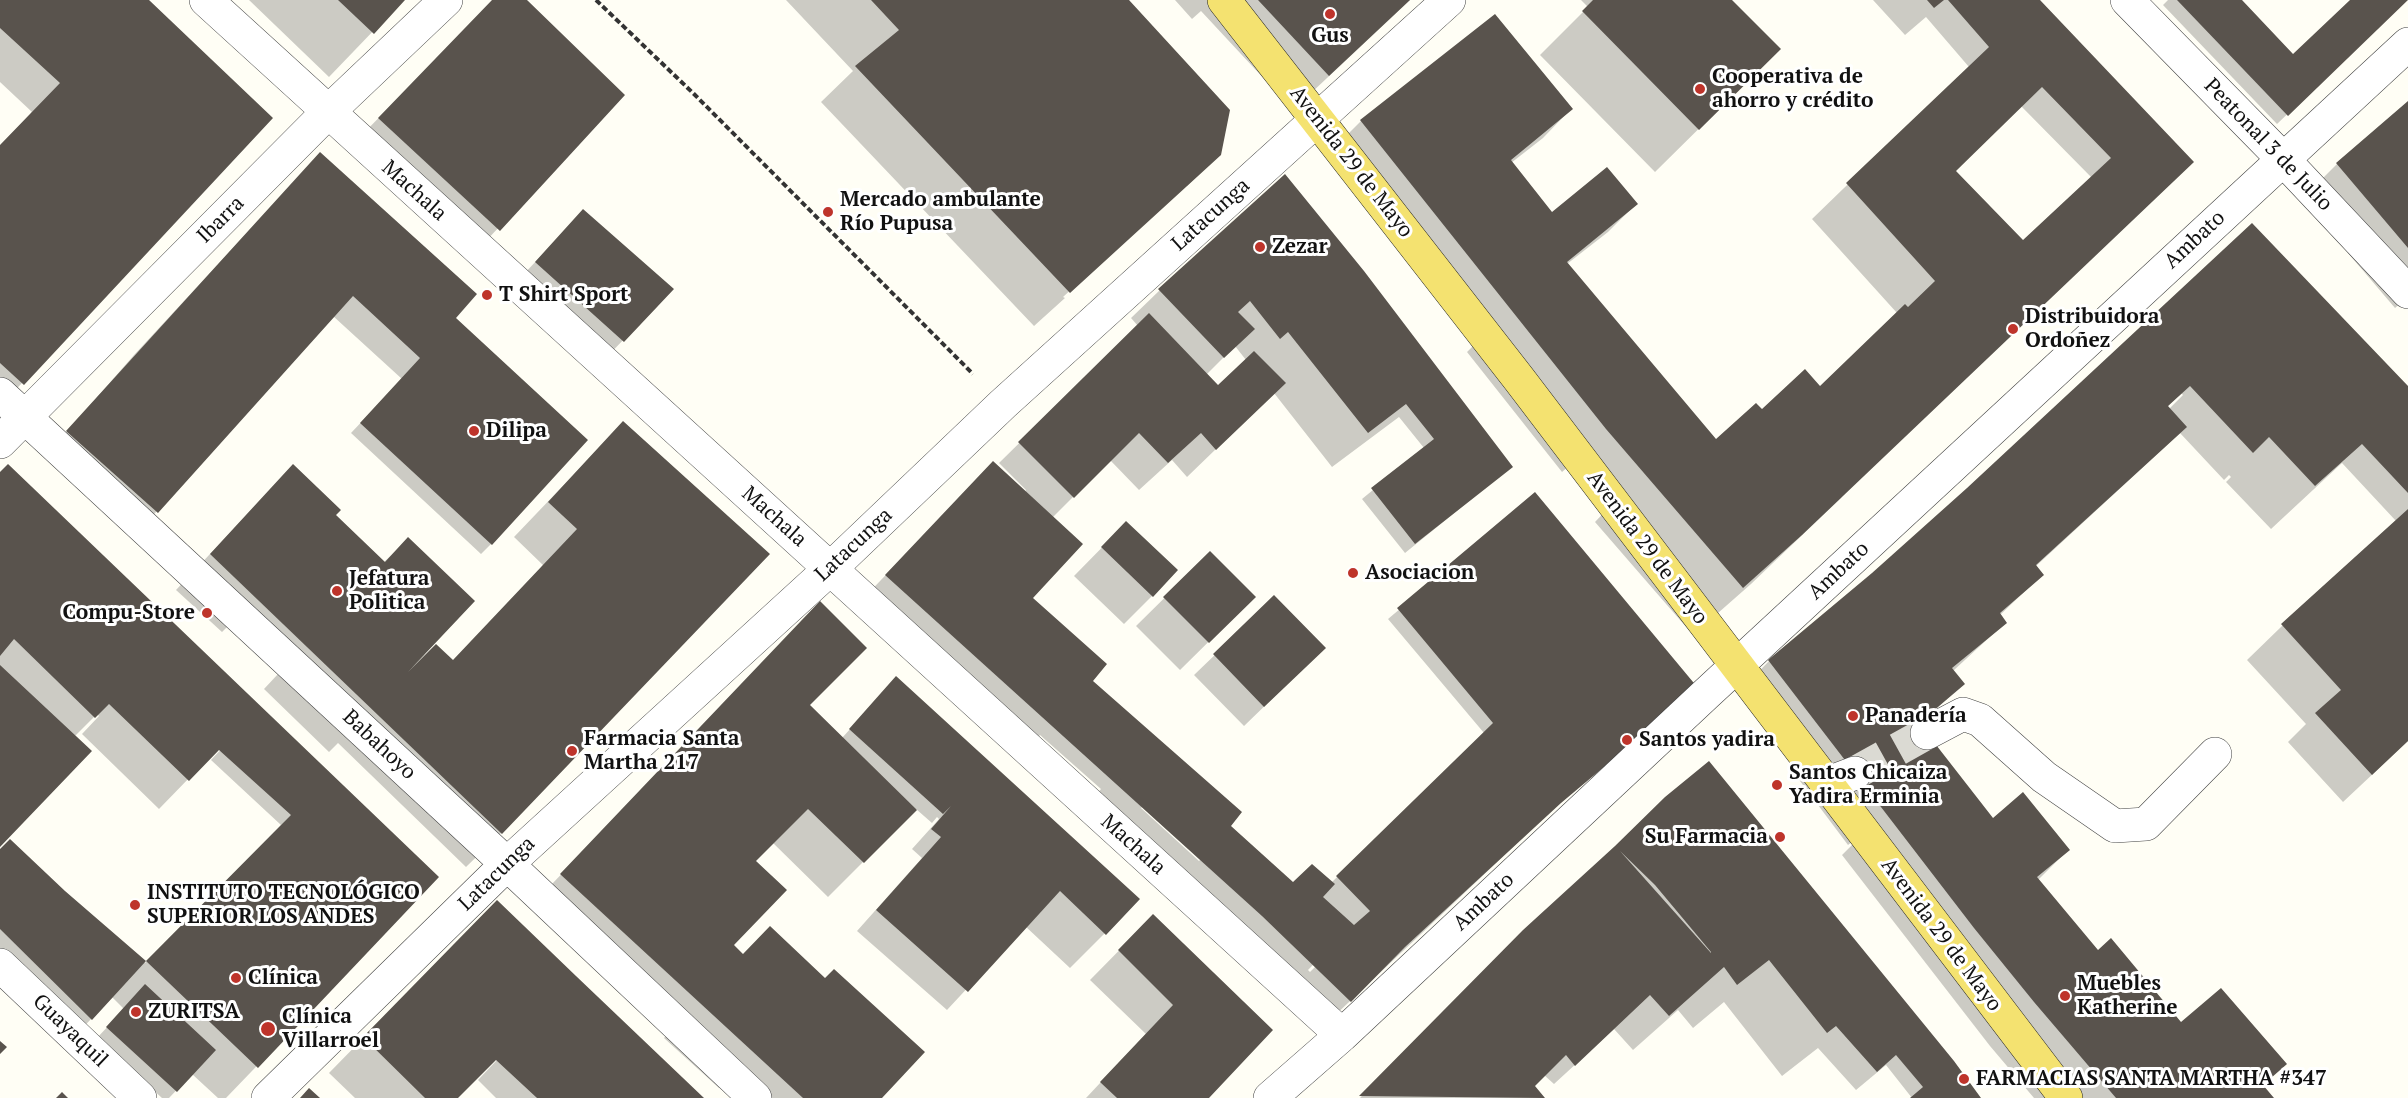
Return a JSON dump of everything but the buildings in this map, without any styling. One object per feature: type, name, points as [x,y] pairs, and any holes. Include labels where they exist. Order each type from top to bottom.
[{"type":"main road","name":"Avenida 29 de Mayo","points":[[1224,0],[1519,379],[1737,666],[1841,778],[2066,1098]]},
{"type":"street","name":"Machala","points":[[206,0],[327,113],[831,568],[1342,1035]]},
{"type":"street","name":"Ibarra","points":[[0,442],[327,113],[446,0]]},
{"type":"street","name":"Latacunga","points":[[268,1098],[507,864],[831,568],[1003,404],[1449,0]]},
{"type":"street","name":"Peatonal 3 de Julio","points":[[2127,0],[2408,292]]},
{"type":"street","name":"Ambato","points":[[1270,1098],[1342,1035],[2408,44]]},
{"type":"street","name":"Babahoyo","points":[[0,394],[507,864],[755,1098]]},
{"type":"street","points":[[1927,733],[1963,714],[1980,720],[2044,777],[2115,826],[2146,824],[2215,754]]},
{"type":"street","name":"Guayaquil","points":[[0,964],[140,1098]]},
{"type":"path","points":[[596,0],[694,94],[1003,404]]},
{"type":"tunnel","points":[[1855,773],[1927,733]]},
{"type":"place","name":"Gus","points":[[1330,14]]},
{"type":"place","name":"Cooperativa de ahorro y crédito","points":[[1700,89]]},
{"type":"place","name":"Mercado ambulante Río Pupusa","points":[[828,212]]},
{"type":"place","name":"Zezar","points":[[1260,247]]},
{"type":"place","name":"T Shirt Sport","points":[[487,295]]},
{"type":"place","name":"Distribuidora Ordoñez","points":[[2013,329]]},
{"type":"place","name":"Dilipa","points":[[474,431]]},
{"type":"place","name":"Asociacion","points":[[1353,573]]},
{"type":"place","name":"Jefatura Politica","points":[[337,591]]},
{"type":"place","name":"Compu-Store","points":[[207,613]]},
{"type":"place","name":"Panadería","points":[[1853,716]]},
{"type":"place","name":"Santos yadira","points":[[1627,740]]},
{"type":"place","name":"Farmacia Santa Martha 217","points":[[572,751]]},
{"type":"place","name":"Santos Chicaiza Yadira Erminia","points":[[1777,785]]},
{"type":"place","name":"Su Farmacia","points":[[1780,837]]},
{"type":"place","name":"INSTITUTO TECNOLÓGICO SUPERIOR LOS ANDES","points":[[135,905]]},
{"type":"place","name":"Clínica","points":[[236,978]]},
{"type":"place","name":"Muebles Katherine","points":[[2065,996]]},
{"type":"place","name":"ZURITSA","points":[[136,1012]]},
{"type":"place","name":"Clínica Villarroel","points":[[268,1029]]},
{"type":"place","name":"FARMACIAS SANTA MARTHA #347","points":[[1964,1079]]}]
